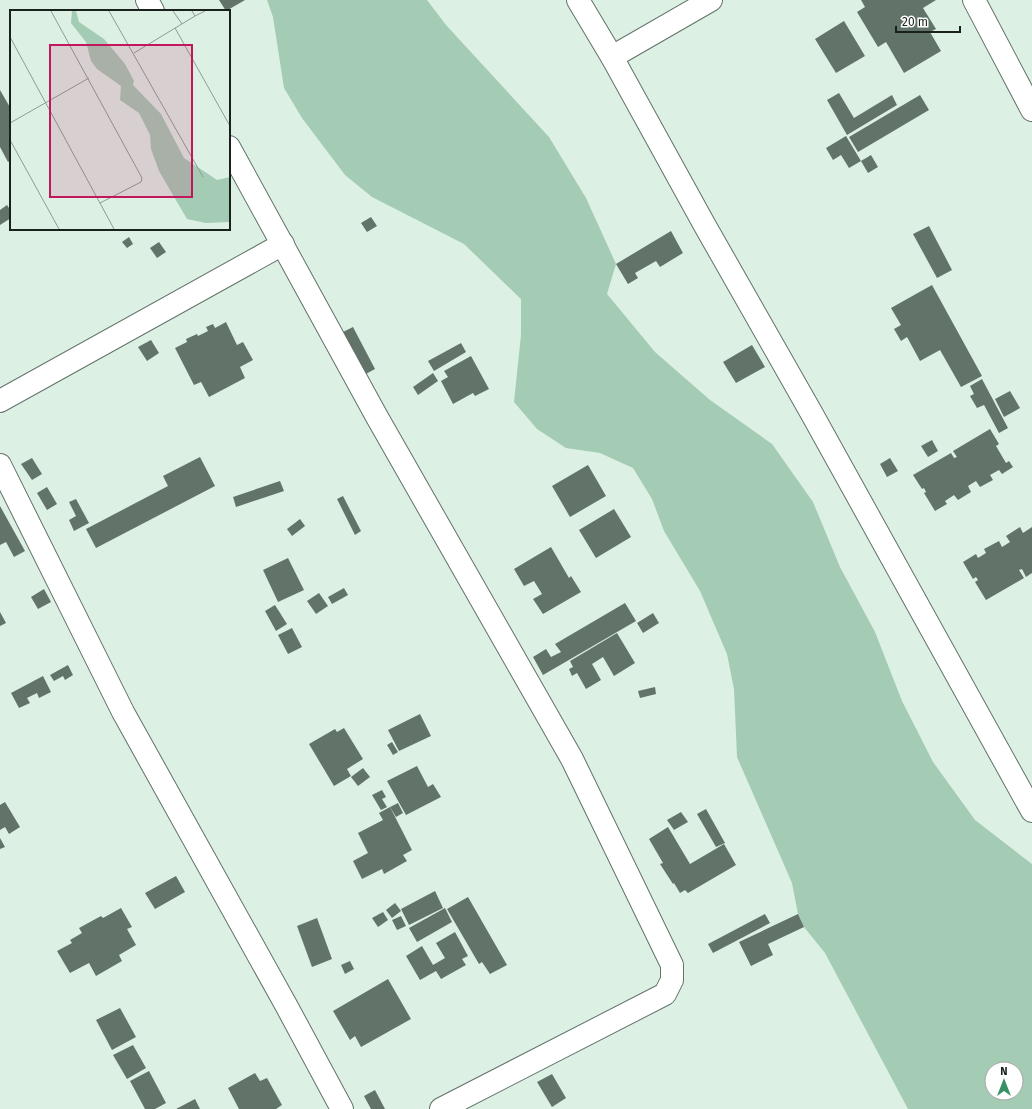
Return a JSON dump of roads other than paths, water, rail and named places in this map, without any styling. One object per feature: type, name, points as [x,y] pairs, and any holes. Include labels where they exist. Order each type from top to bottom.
[{"type":"street","points":[[147,0],[152,10]]},
{"type":"street","points":[[578,0],[816,421],[1032,811]]},
{"type":"street","points":[[612,58],[711,0]]},
{"type":"street","points":[[974,0],[1032,110]]},
{"type":"street","points":[[230,149],[378,417],[572,759],[672,965],[672,980],[666,994],[441,1109]]},
{"type":"street","points":[[0,401],[283,244]]},
{"type":"street","points":[[0,465],[123,712],[342,1109]]}]
